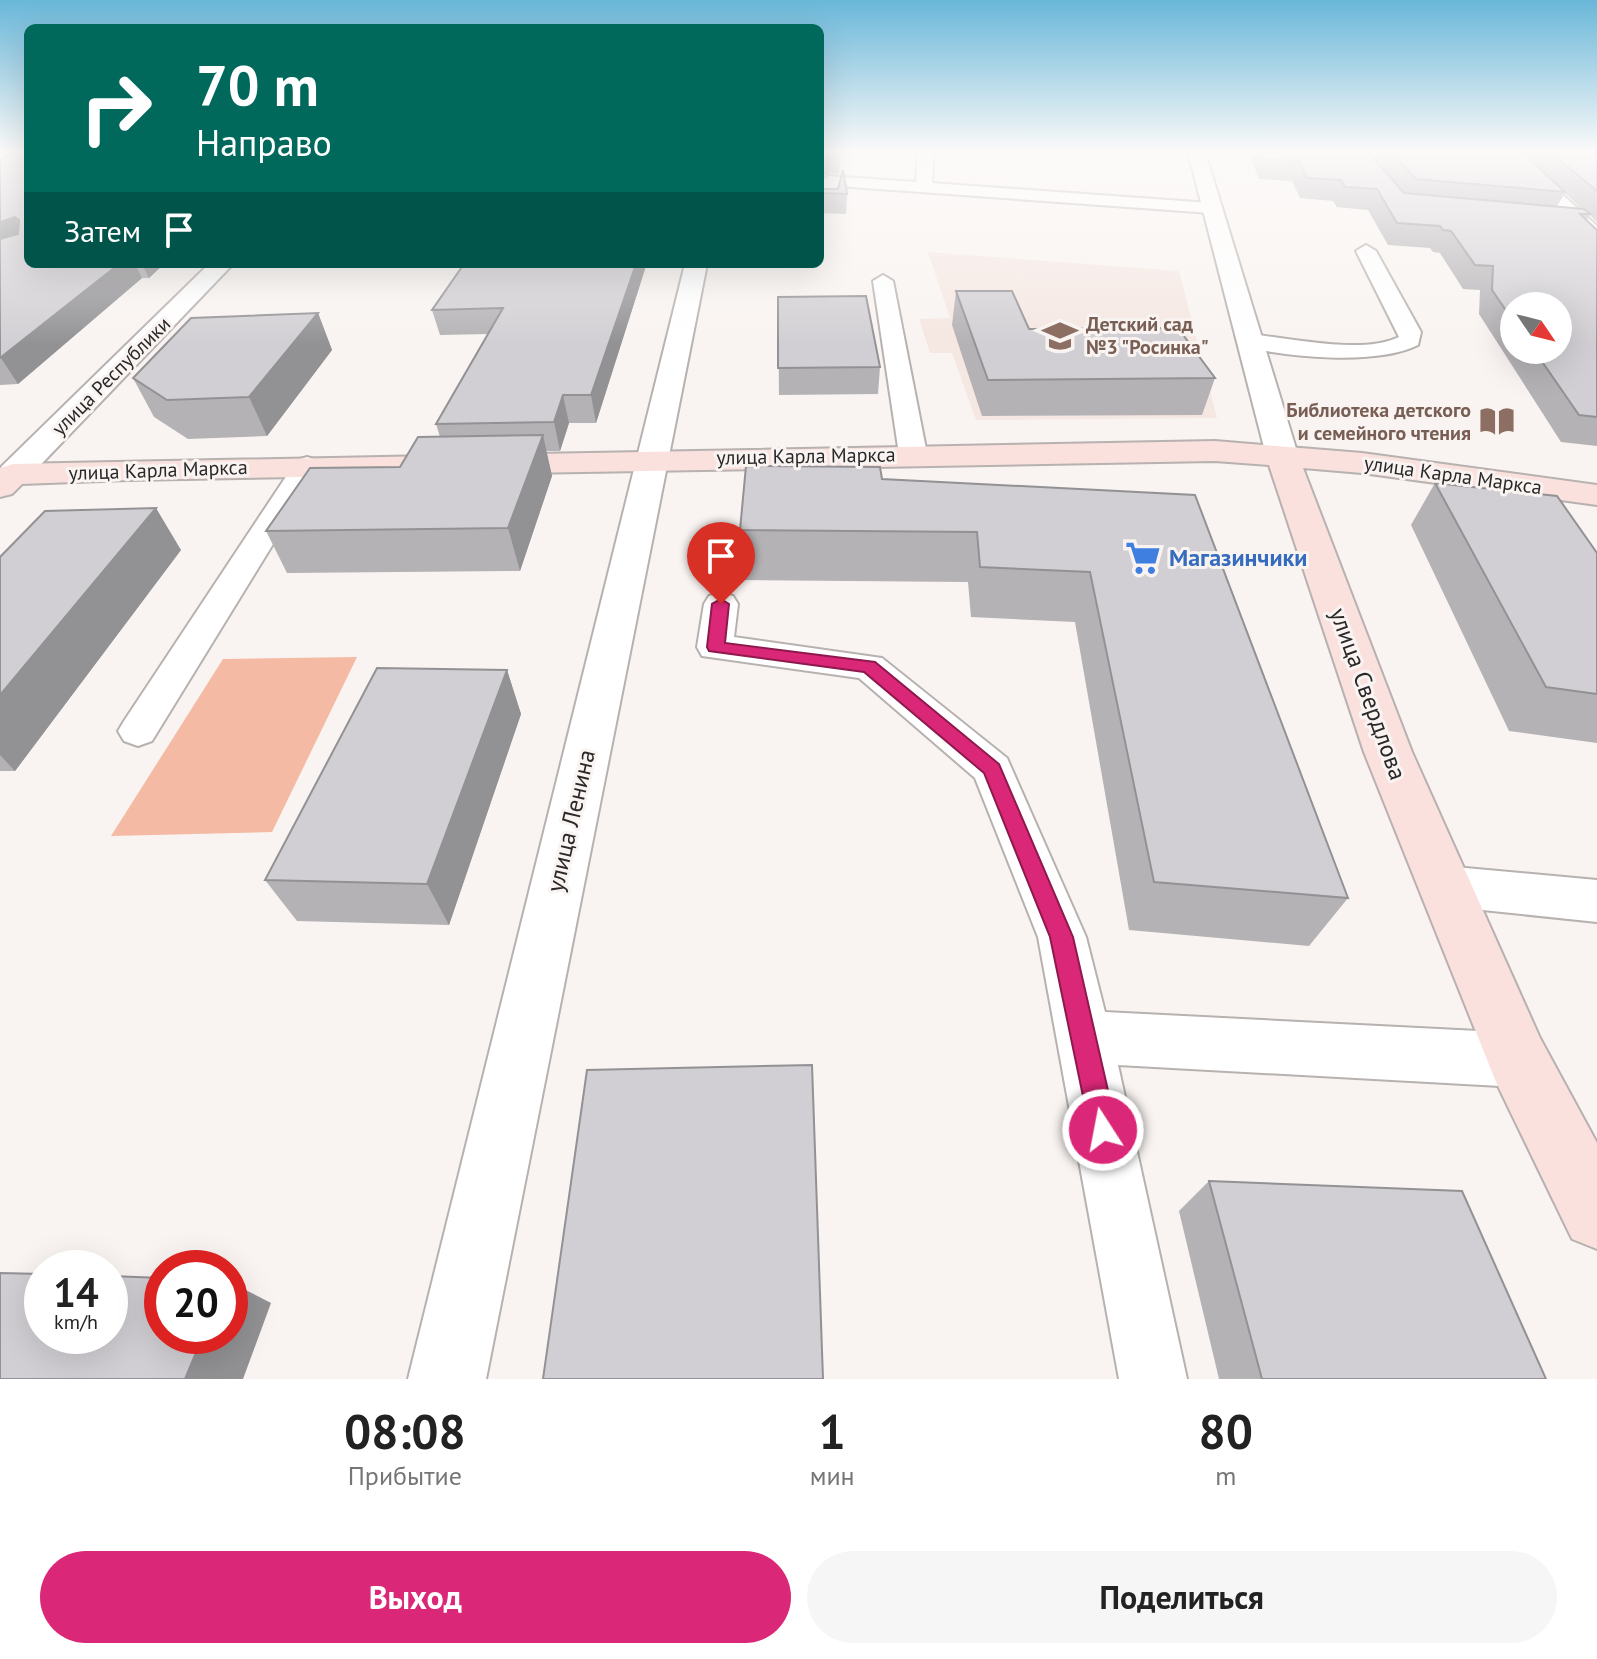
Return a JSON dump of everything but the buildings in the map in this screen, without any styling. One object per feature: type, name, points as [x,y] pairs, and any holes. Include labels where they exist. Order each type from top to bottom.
[{"type":"street","name":"улица Свердлова","points":[[1213,216],[1282,455],[1388,752],[1518,1060],[1597,1214]]},
{"type":"street","points":[[1574,216],[1597,238]]},
{"type":"street","name":"улица Республики","points":[[11,468],[218,268]]},
{"type":"street","name":"улица Ленина","points":[[447,1379],[695,268]]},
{"type":"street","name":"улица Карла Маркса","points":[[11,468],[1215,451],[1282,455],[1597,495]]},
{"type":"lane","points":[[1551,221],[1581,223]]},
{"type":"lane","points":[[1249,341],[1361,350],[1402,346],[1410,340],[1410,332],[1366,251]]},
{"type":"lane","points":[[883,281],[913,454]]},
{"type":"lane","points":[[138,731],[307,466]]},
{"type":"lane","points":[[721,604],[715,647],[869,667],[992,769],[1062,937],[1153,1379]]},
{"type":"lane","points":[[1444,886],[1597,901]]},
{"type":"lane","points":[[1085,1037],[1518,1060]]},
{"type":"shaded area","name":"Детский сад №3 \"Росинка\"","points":[[928,252],[1179,271],[1217,418],[976,420],[952,353],[930,353],[919,319],[950,318]]},
{"type":"shaded area","points":[[357,657],[272,832],[111,836],[223,659]]},
{"type":"place","name":"Детский сад №3 \"Росинка\"","points":[[1060,336]]},
{"type":"place","name":"Библиотека детского и семейного чтения","points":[[1497,421]]},
{"type":"place","name":"Магазинчики","points":[[1143,558]]},
{"type":"route","points":[[721,604],[715,647],[869,667],[992,769],[1062,937],[1103,1130]]}]
